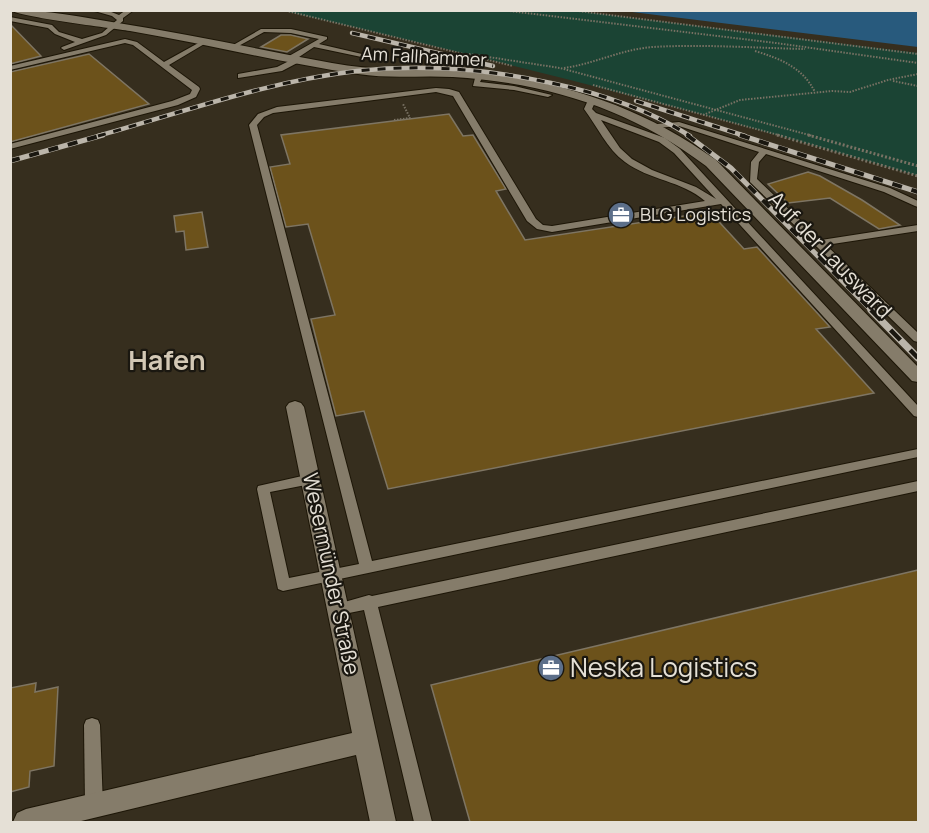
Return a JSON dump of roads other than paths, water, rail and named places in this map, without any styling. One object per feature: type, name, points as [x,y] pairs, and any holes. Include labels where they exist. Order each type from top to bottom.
[{"type":"street","name":"Am Fallhammer","points":[[14,10],[118,21],[231,48],[370,73],[479,76],[548,88],[592,100],[657,126],[711,163]]},
{"type":"street","name":"Auf der Lausward","points":[[711,163],[918,377]]},
{"type":"street","name":"Wesermünder Straße","points":[[295,407],[383,822]]},
{"type":"street","points":[[26,822],[366,741]]},
{"type":"lane","points":[[94,10],[118,21]]},
{"type":"lane","points":[[10,61],[60,50],[83,42],[118,21],[131,10]]},
{"type":"lane","points":[[10,19],[50,26],[57,33],[83,42]]},
{"type":"lane","points":[[231,48],[263,30],[291,31],[325,38],[279,69],[241,76]]},
{"type":"lane","points":[[10,68],[125,41],[135,43],[196,89],[193,95],[176,103],[10,147]]},
{"type":"lane","points":[[164,65],[204,42]]},
{"type":"lane","points":[[313,45],[371,57]]},
{"type":"lane","points":[[479,76],[476,84],[548,95]]},
{"type":"lane","points":[[367,567],[253,125],[258,117],[263,113],[281,109],[436,90],[449,91],[456,94],[532,221],[540,227],[552,229],[717,202]]},
{"type":"lane","points":[[592,100],[588,109],[594,115],[599,127],[626,159],[717,202]]},
{"type":"lane","points":[[594,115],[662,140],[671,146],[717,202],[918,413]]},
{"type":"lane","points":[[657,126],[679,124],[887,190],[918,204]]},
{"type":"lane","points":[[764,151],[755,162],[753,180],[918,339]]},
{"type":"lane","points":[[818,243],[918,228]]},
{"type":"lane","points":[[311,479],[263,489],[283,585],[918,453]]},
{"type":"lane","points":[[339,609],[918,486]]},
{"type":"lane","points":[[369,601],[423,822]]},
{"type":"lane","points":[[92,726],[94,806]]},
{"type":"water","points":[[624,11],[918,11],[918,47]]},
{"type":"railway","points":[[352,33],[493,66]]},
{"type":"railway","points":[[98,136],[226,98],[291,82],[357,71],[406,68],[479,71],[569,87],[640,110],[690,136]]},
{"type":"railway","points":[[636,101],[745,136]]},
{"type":"railway","points":[[10,161],[103,135]]},
{"type":"railway","points":[[687,135],[731,168],[873,312]]},
{"type":"railway","points":[[740,135],[918,192]]},
{"type":"railway","points":[[871,310],[918,358]]},
{"type":"place","name":"BLG Logistics","points":[[621,215]]},
{"type":"place","name":"Neska Logistics","points":[[551,668]]},
{"type":"district","name":"Hafen","points":[[167,361]]}]
